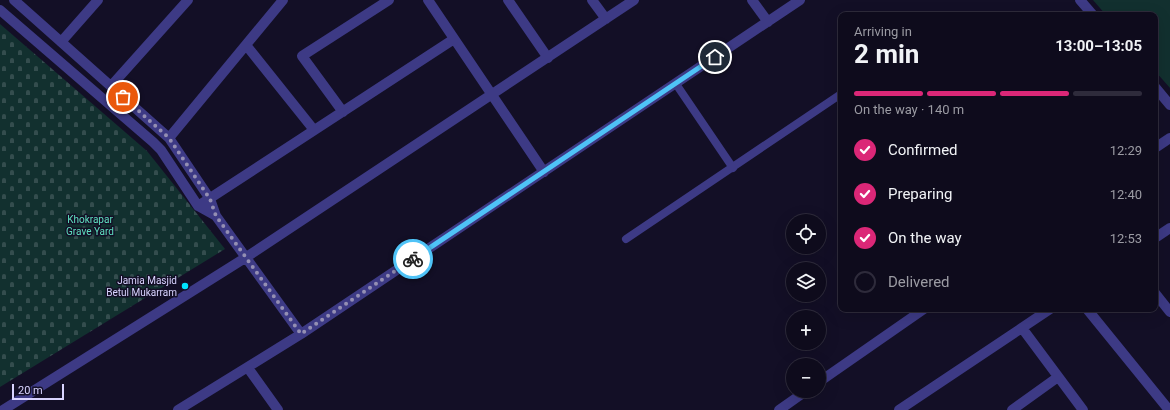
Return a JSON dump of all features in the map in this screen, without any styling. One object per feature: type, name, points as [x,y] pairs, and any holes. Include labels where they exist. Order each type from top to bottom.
[{"type":"street","points":[[14,0],[169,138],[210,199],[216,216],[301,334]]},
{"type":"street","points":[[61,42],[98,0]]},
{"type":"street","points":[[111,86],[188,0]]},
{"type":"street","points":[[169,138],[283,0]]},
{"type":"street","points":[[342,112],[302,56],[390,0]]},
{"type":"street","points":[[428,0],[544,172]]},
{"type":"street","points":[[508,0],[548,58]]},
{"type":"street","points":[[592,0],[606,19]]},
{"type":"street","points":[[3,410],[246,258],[634,0]]},
{"type":"street","points":[[752,0],[768,22]]},
{"type":"street","points":[[178,410],[301,334],[800,0]]},
{"type":"street","points":[[1080,0],[1090,12]]},
{"type":"street","points":[[0,10],[153,142],[161,150],[198,206],[216,216]]},
{"type":"street","points":[[198,206],[454,39]]},
{"type":"street","points":[[246,45],[314,130]]},
{"type":"street","points":[[1158,91],[1170,105]]},
{"type":"street","points":[[1158,146],[1170,138]]},
{"type":"street","points":[[1158,236],[1170,228]]},
{"type":"street","points":[[1158,297],[1170,312]]},
{"type":"street","points":[[826,377],[920,312]]},
{"type":"street","points":[[899,410],[1046,312]]},
{"type":"street","points":[[1089,312],[1169,410]]},
{"type":"street","points":[[1022,328],[1083,410]]},
{"type":"street","points":[[248,368],[278,410]]},
{"type":"street","points":[[1012,410],[1058,377]]},
{"type":"street","points":[[779,410],[796,398]]},
{"type":"lane","points":[[676,84],[733,168]]},
{"type":"lane","points":[[626,240],[838,96]]},
{"type":"green space","points":[[1093,0],[1170,0],[1170,88],[1158,74],[1158,12],[1103,12]]},
{"type":"green space","name":"Khokrapar Grave Yard","points":[[0,24],[147,151],[225,249],[0,387]]},
{"type":"way so far","points":[[123,97],[169,138],[210,199],[216,216],[301,334],[413,259]]},
{"type":"place","name":"Jamia Masjid Betul Mukarram","points":[[185,286]]},
{"type":"route","points":[[413,259],[715,57]]}]
